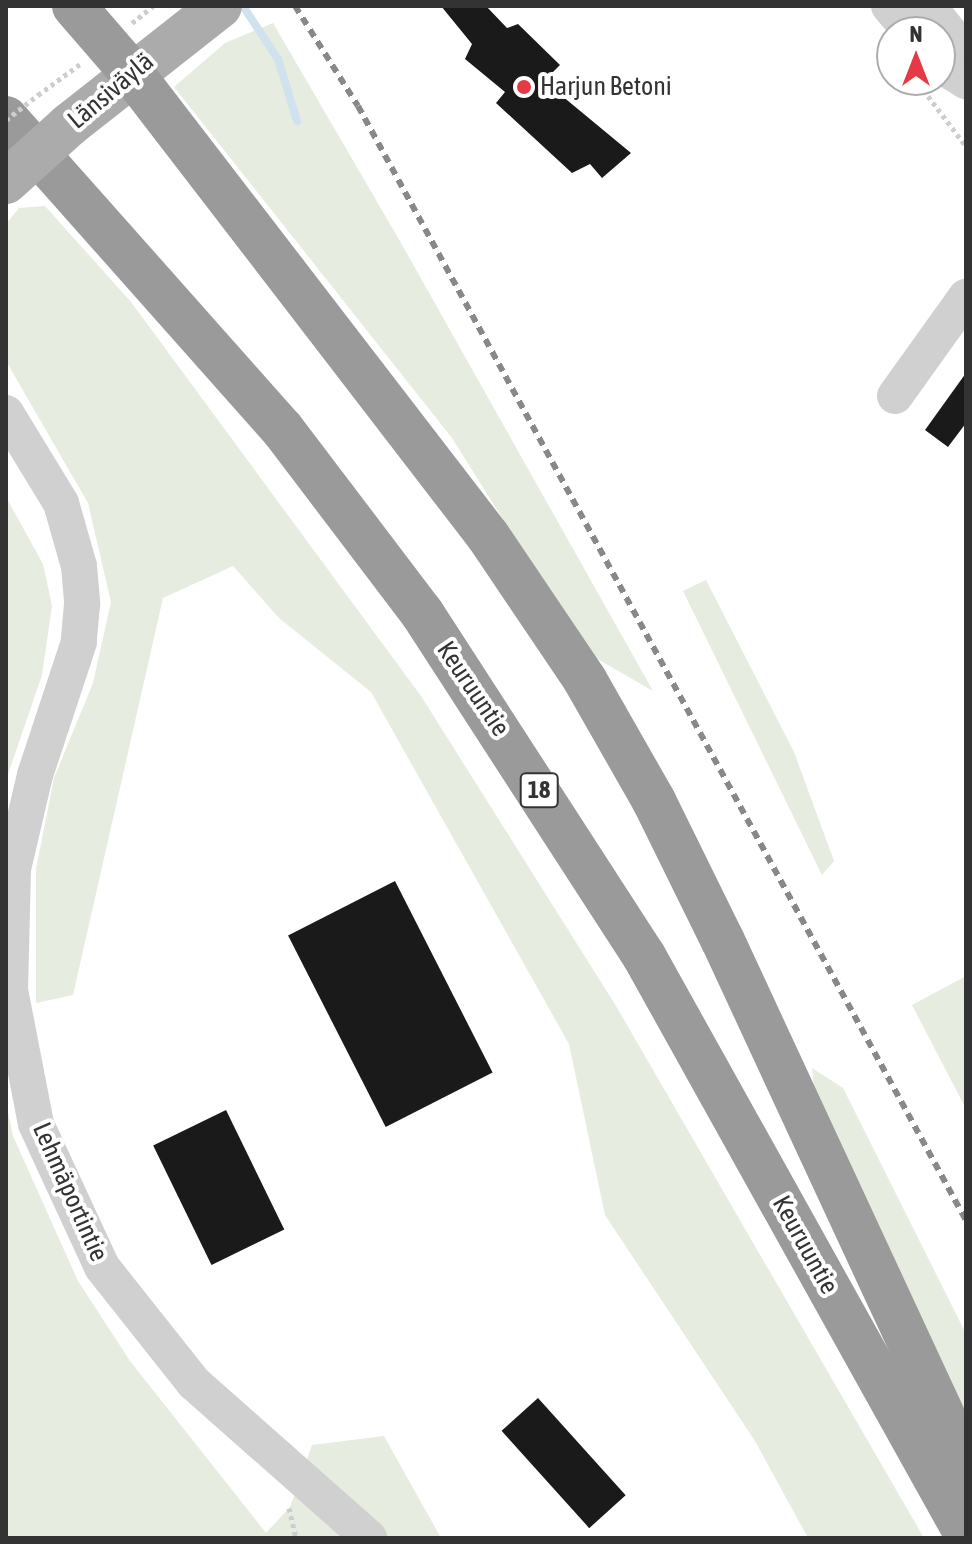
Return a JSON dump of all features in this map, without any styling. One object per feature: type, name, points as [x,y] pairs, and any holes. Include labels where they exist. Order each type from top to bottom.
[{"type":"highway","points":[[74,6],[131,72],[488,536],[585,680],[654,801],[723,941],[966,1465]]},
{"type":"highway","name":"Keuruuntie","points":[[17,111],[283,430],[422,613],[644,956],[966,1534]]},
{"type":"main road","name":"Länsiväylä","points":[[6,182],[131,72],[215,10]]},
{"type":"street","points":[[906,13],[966,53]]},
{"type":"street","points":[[895,396],[966,297]]},
{"type":"street","name":"Lehmäportintie","points":[[6,413],[61,503],[79,566],[82,604],[79,642],[35,775],[13,869],[10,990],[36,1124],[102,1267],[194,1383],[359,1527]]},
{"type":"path","points":[[941,96],[966,146]]},
{"type":"shaded area","points":[[273,23],[401,243],[653,691],[587,653],[452,438],[174,87],[225,43]]},
{"type":"shaded area","points":[[45,206],[131,302],[421,696],[616,1006],[924,1538],[808,1538],[755,1441],[605,1215],[569,1044],[371,692],[279,618],[233,566],[163,598],[73,995],[36,1003],[36,869],[54,778],[93,683],[111,602],[88,503],[6,361],[6,224],[19,208]]},
{"type":"shaded area","points":[[6,497],[43,564],[52,606],[42,675],[6,780]]},
{"type":"shaded area","points":[[706,580],[794,752],[834,861],[822,875],[683,591]]},
{"type":"shaded area","points":[[966,976],[966,1109],[912,1005]]},
{"type":"shaded area","points":[[812,1068],[843,1088],[966,1334],[966,1420],[815,1098]]},
{"type":"shaded area","points":[[6,1102],[13,1136],[78,1281],[130,1361],[266,1533],[290,1507],[312,1445],[384,1436],[441,1538],[6,1538]]},
{"type":"building","name":"Harjun Betoni","points":[[441,6],[486,6],[507,28],[518,24],[560,65],[544,81],[631,153],[602,178],[590,164],[572,173],[496,103],[505,92],[465,59],[472,44]]},
{"type":"building","points":[[966,373],[966,423],[948,447],[925,430]]},
{"type":"building","points":[[395,881],[493,1073],[386,1127],[288,935]]},
{"type":"building","points":[[226,1110],[284,1230],[212,1265],[153,1146]]},
{"type":"building","points":[[538,1398],[626,1495],[589,1528],[502,1431]]},
{"type":"waterway","points":[[243,6],[278,59],[297,121]]},
{"type":"railway","points":[[295,6],[358,106],[966,1220]]},
{"type":"place","name":"Harjun Betoni","points":[[524,87]]}]
